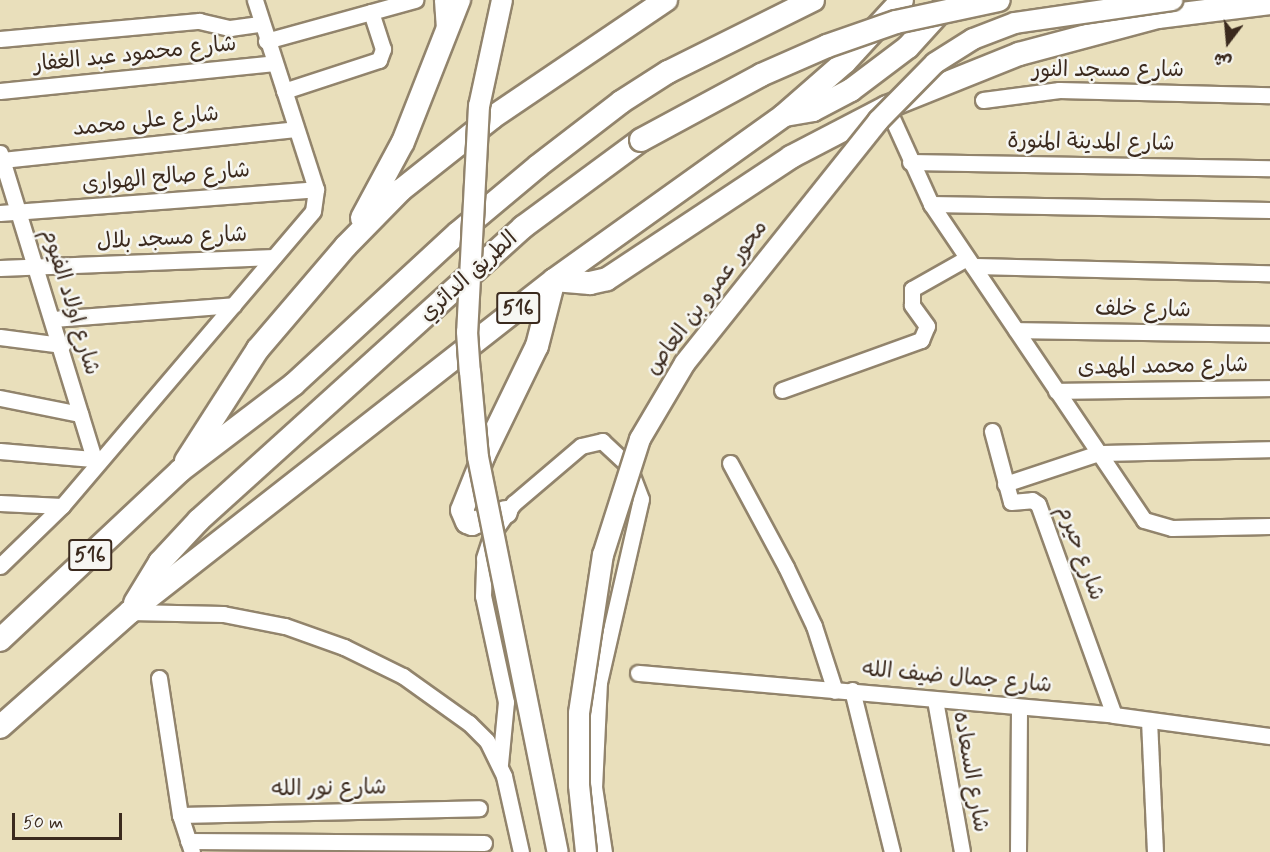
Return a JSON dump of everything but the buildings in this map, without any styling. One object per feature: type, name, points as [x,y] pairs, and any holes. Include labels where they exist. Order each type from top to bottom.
[{"type":"highway","points":[[346,246],[403,142],[459,0]]},
{"type":"highway","name":"الطريق الدائري","points":[[181,470],[244,368],[346,246],[401,190],[461,140],[666,0]]},
{"type":"highway","name":"الطريق الدائري","points":[[0,640],[181,470],[269,406],[458,233],[621,102],[734,36],[813,0]]},
{"type":"highway","name":"الطريق الدائري","points":[[0,727],[130,612],[554,280],[783,116],[845,62],[902,0]]},
{"type":"highway","points":[[783,116],[813,110],[851,90],[908,47],[951,0]]},
{"type":"highway","name":"الطريق الدائري","points":[[130,612],[160,562],[199,520],[523,227],[641,140],[761,75],[827,46],[896,22],[999,0]]},
{"type":"highway","points":[[506,512],[472,524],[466,522],[462,510],[484,455],[537,346],[554,280],[590,283],[607,279],[791,158],[887,107],[1019,54],[1088,33],[1158,17],[1270,3]]},
{"type":"main road","points":[[502,0],[479,106],[467,332],[478,457],[558,852]]},
{"type":"main road","name":"محور عمرو بن العاص","points":[[586,852],[579,785],[579,713],[597,584],[627,471],[652,414],[685,363],[863,138],[902,93],[935,63],[973,39],[1015,23],[1172,0]]},
{"type":"street","points":[[0,567],[62,506],[94,462],[313,211],[316,189],[266,41],[255,0]]},
{"type":"street","points":[[266,41],[415,0]]},
{"type":"street","points":[[442,0],[444,37]]},
{"type":"street","points":[[284,91],[379,60],[383,49],[371,12]]},
{"type":"street","points":[[0,39],[199,21],[230,28],[261,24]]},
{"type":"street","name":"شارع محمود عبد الغفار","points":[[0,91],[275,63]]},
{"type":"street","name":"شارع مسجد النور","points":[[984,100],[1059,90],[1270,95]]},
{"type":"street","points":[[887,107],[931,204],[1144,520],[1172,528],[1270,526]]},
{"type":"street","name":"شارع على محمد","points":[[1,156],[295,129]]},
{"type":"street","name":"شارع اولاد الفيوم","points":[[1,156],[62,345],[94,462]]},
{"type":"street","name":"شارع المدينة المنورة","points":[[910,162],[1270,168]]},
{"type":"street","name":"شارع صالح الهوارى","points":[[0,213],[316,189]]},
{"type":"street","points":[[931,204],[1270,210]]},
{"type":"street","name":"شارع مسجد بلال","points":[[0,268],[37,269],[274,257]]},
{"type":"street","points":[[782,390],[921,340],[927,326],[912,305],[912,289],[970,262],[1270,273]]},
{"type":"street","points":[[53,319],[233,304]]},
{"type":"street","name":"شارع خلف","points":[[1016,330],[1270,334]]},
{"type":"street","points":[[0,336],[62,345]]},
{"type":"street","name":"شارع محمد المهدى","points":[[1056,391],[1270,388]]},
{"type":"street","points":[[0,398],[80,414]]},
{"type":"street","name":"شارع حيرم","points":[[992,431],[1005,484],[1013,504],[1032,501],[1038,504],[1114,715]]},
{"type":"street","points":[[500,764],[505,743],[506,702],[482,577],[488,545],[506,512],[581,446],[591,441],[608,443],[628,465],[640,487],[640,512],[601,661],[595,714],[594,787],[604,852]]},
{"type":"street","points":[[1005,484],[1099,453],[1270,449]]},
{"type":"street","points":[[0,451],[94,462]]},
{"type":"street","points":[[730,463],[786,567],[814,626],[835,691]]},
{"type":"street","points":[[0,502],[62,506]]},
{"type":"street","points":[[130,612],[192,611],[254,619],[344,646],[403,676],[469,723],[487,741],[500,764],[521,852]]},
{"type":"street","name":"شارع جمال ضيف الله","points":[[638,673],[835,691],[852,690],[935,700],[1114,715],[1270,736]]},
{"type":"street","points":[[159,678],[180,815],[190,846],[484,843]]},
{"type":"street","points":[[852,690],[892,852]]},
{"type":"street","name":"شارع السعاده","points":[[935,700],[962,852]]},
{"type":"street","points":[[1018,852],[1019,706]]},
{"type":"street","points":[[1149,720],[1155,852]]},
{"type":"street","name":"شارع نور الله","points":[[180,815],[478,808]]}]
